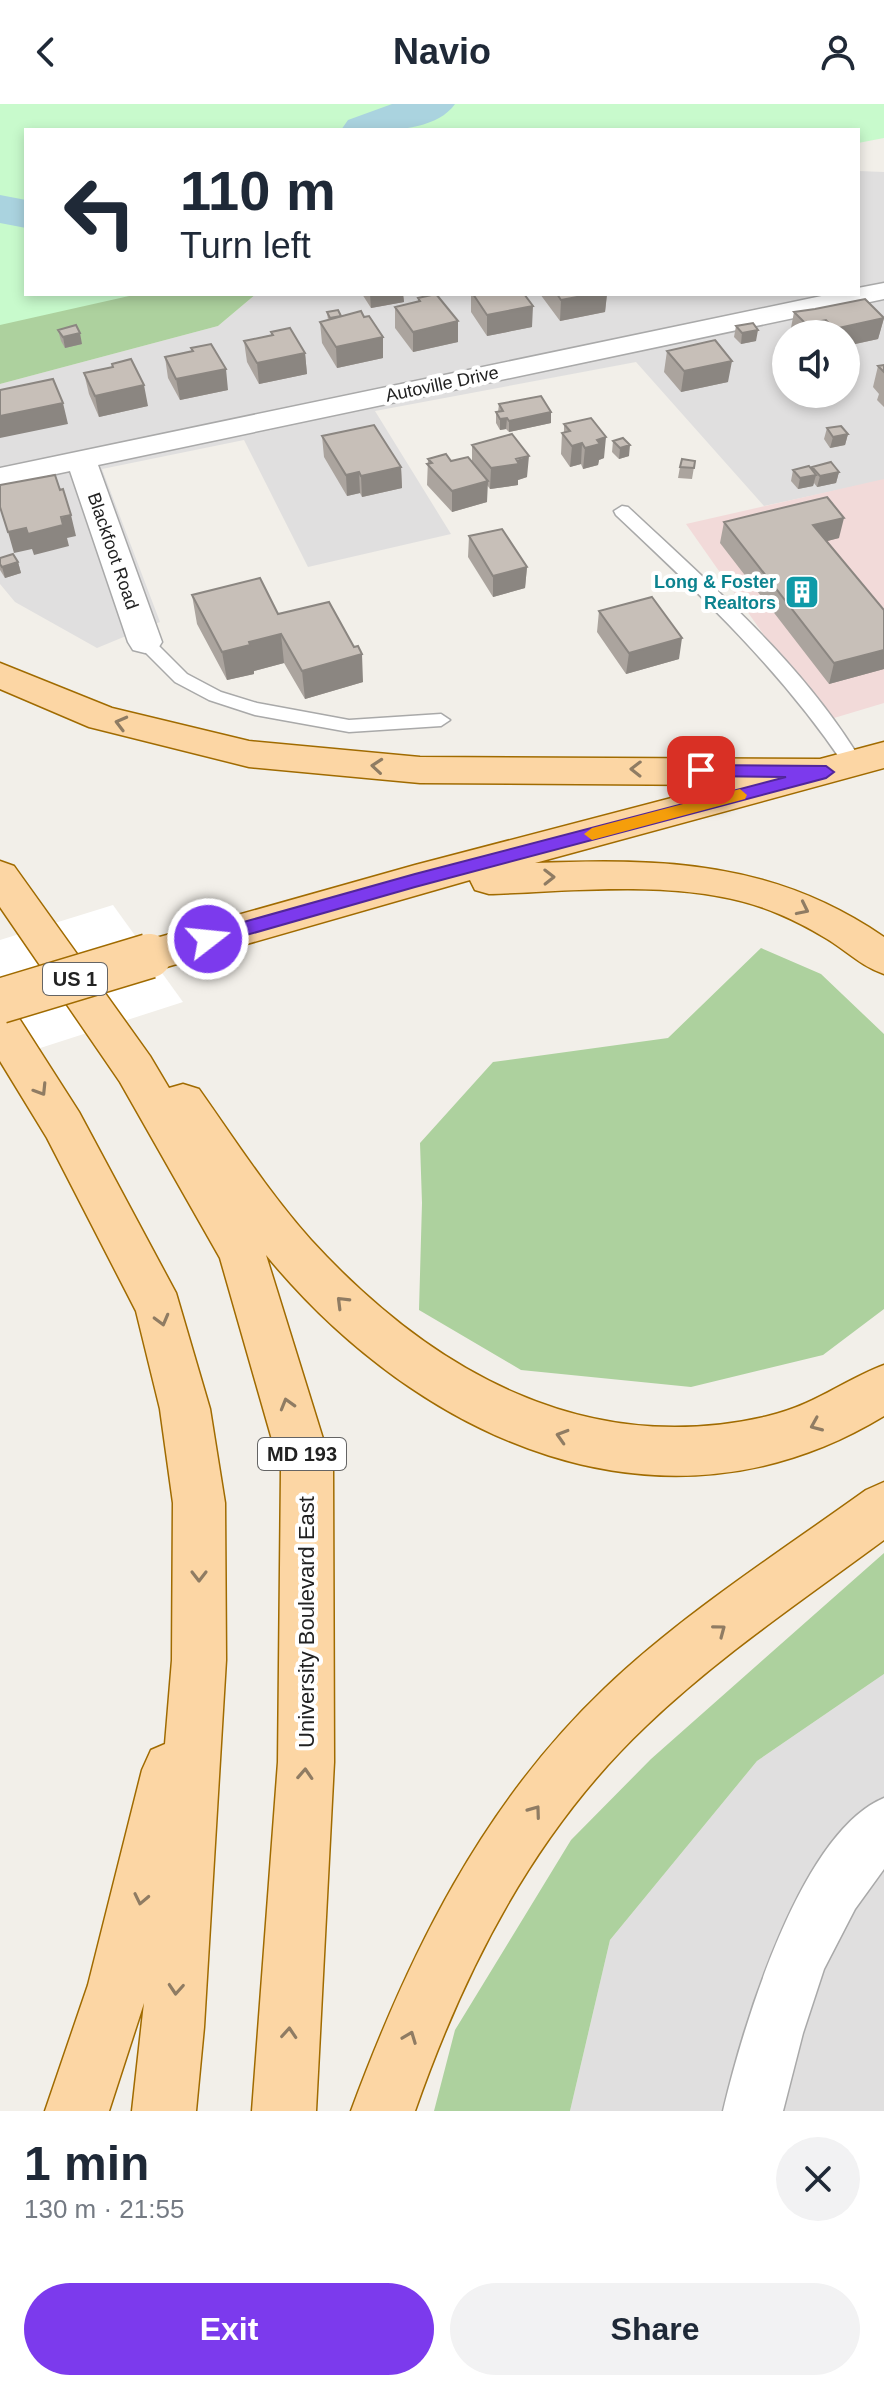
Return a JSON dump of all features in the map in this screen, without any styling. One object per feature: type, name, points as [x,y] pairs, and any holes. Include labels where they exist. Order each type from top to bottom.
[{"type":"main road","points":[[0,675],[102,718],[249,754],[420,770],[855,764]]},
{"type":"main road","name":"US 1","points":[[0,1001],[415,880],[855,764]]},
{"type":"main road","points":[[0,857],[42,908],[294,1254],[355,1315],[414,1360],[472,1398],[534,1427],[600,1447],[668,1453],[726,1449],[791,1436],[855,1410],[884,1388]]},
{"type":"main road","name":"University Boulevard East","points":[[0,876],[135,1069],[242,1252],[307,1471],[306,1762],[284,2111]]},
{"type":"main road","points":[[415,880],[690,876],[739,885],[782,898],[826,920],[884,958]]},
{"type":"main road","points":[[0,1024],[63,1125],[159,1308],[185,1409],[199,1503],[199,1660],[164,2111]]},
{"type":"main road","points":[[383,2111],[425,1996],[470,1908],[563,1774],[624,1709],[690,1651],[884,1508]]},
{"type":"main road","points":[[77,2111],[98,2059],[135,1930],[159,1815],[199,1660]]},
{"type":"street","name":"Autoville Drive","points":[[0,477],[881,295]]},
{"type":"street","name":"Blackfoot Road","points":[[81,459],[145,642]]},
{"type":"street","points":[[753,2111],[771,2032],[808,1935],[852,1859],[884,1826]]},
{"type":"lane","points":[[622,511],[769,653],[832,729],[855,764]]},
{"type":"lane","points":[[145,642],[181,678],[215,696],[255,709],[349,726],[441,720]]},
{"type":"shaded area","points":[[860,171],[884,172],[884,480],[764,506],[636,362],[375,411],[451,534],[308,567],[244,440],[102,469],[160,622],[97,648],[15,602],[0,584],[0,384],[218,326],[254,296],[860,296]]},
{"type":"shaded area","points":[[884,479],[884,703],[824,721],[686,524]]},
{"type":"shaded area","points":[[884,1674],[884,2111],[570,2111],[610,1940],[757,1761]]},
{"type":"green space","points":[[0,104],[884,104],[884,138],[860,143],[860,128],[24,128],[24,296],[129,296],[0,325]]},
{"type":"green space","points":[[0,168],[24,296],[254,296],[218,326],[0,384]]},
{"type":"green space","points":[[761,948],[821,974],[884,1034],[884,1309],[823,1355],[691,1387],[521,1370],[419,1310],[420,1143],[493,1062],[668,1038]]},
{"type":"green space","points":[[884,1553],[884,1674],[757,1761],[610,1940],[570,2111],[434,2111],[455,2030],[571,1840],[651,1759]]},
{"type":"pier","points":[[113,905],[183,1002],[0,1061],[0,940]]},
{"type":"building","points":[[438,296],[458,321],[413,332],[395,307],[420,301],[418,298]]},
{"type":"building","points":[[474,296],[526,296],[533,306],[487,315]]},
{"type":"building","points":[[558,296],[582,296],[561,300]]},
{"type":"building","points":[[865,299],[884,318],[860,323],[860,320],[802,320],[794,312]]},
{"type":"building","points":[[338,310],[341,316],[330,318],[327,312]]},
{"type":"building","points":[[361,311],[364,317],[369,316],[383,337],[336,347],[320,322]]},
{"type":"building","points":[[753,323],[758,330],[742,333],[736,326]]},
{"type":"building","points":[[76,325],[80,333],[63,337],[58,330]]},
{"type":"building","points":[[290,328],[305,353],[257,363],[244,341]]},
{"type":"building","points":[[715,340],[732,361],[684,371],[667,351]]},
{"type":"building","points":[[211,344],[226,369],[176,379],[165,357]]},
{"type":"building","points":[[131,359],[144,385],[95,396],[84,373],[113,367],[112,364]]},
{"type":"building","points":[[53,379],[63,403],[0,416],[0,390]]},
{"type":"building","points":[[541,396],[551,412],[509,421],[507,418],[500,419],[496,412],[503,411],[499,404]]},
{"type":"building","points":[[591,418],[606,437],[597,440],[600,444],[585,448],[582,443],[572,446],[562,433],[570,431],[564,424]]},
{"type":"building","points":[[374,425],[401,467],[361,476],[359,472],[346,475],[322,436]]},
{"type":"building","points":[[841,426],[848,434],[833,437],[827,428]]},
{"type":"building","points":[[512,434],[529,456],[516,459],[519,464],[491,468],[472,445]]},
{"type":"building","points":[[623,438],[630,445],[620,448],[613,441]]},
{"type":"building","points":[[446,454],[451,461],[468,457],[488,481],[452,491],[427,464],[432,463],[428,459]]},
{"type":"building","points":[[682,459],[695,461],[694,468],[680,467]]},
{"type":"building","points":[[831,462],[839,472],[820,476],[812,467]]},
{"type":"building","points":[[809,466],[816,475],[800,478],[793,470]]},
{"type":"building","points":[[55,475],[71,515],[61,517],[63,525],[28,534],[26,528],[8,532],[0,507],[0,485]]},
{"type":"building","name":"Long & Foster Realtors","points":[[827,497],[844,518],[813,525],[884,610],[884,650],[834,663],[724,522]]},
{"type":"building","points":[[502,529],[527,567],[493,576],[469,536]]},
{"type":"building","points":[[13,554],[18,562],[2,567],[0,558]]},
{"type":"building","points":[[260,578],[278,614],[329,602],[354,647],[358,646],[362,654],[302,671],[281,634],[222,652],[192,595]]},
{"type":"building","points":[[652,597],[682,638],[629,653],[599,611]]},
{"type":"waterway","points":[[369,128],[433,104]]},
{"type":"waterway","points":[[0,209],[24,214]]},
{"type":"slow traffic","points":[[592,834],[740,795]]},
{"type":"place","name":"Long & Foster Realtors","points":[[802,592]]},
{"type":"route","points":[[208,939],[415,880],[826,772],[701,770]]}]
